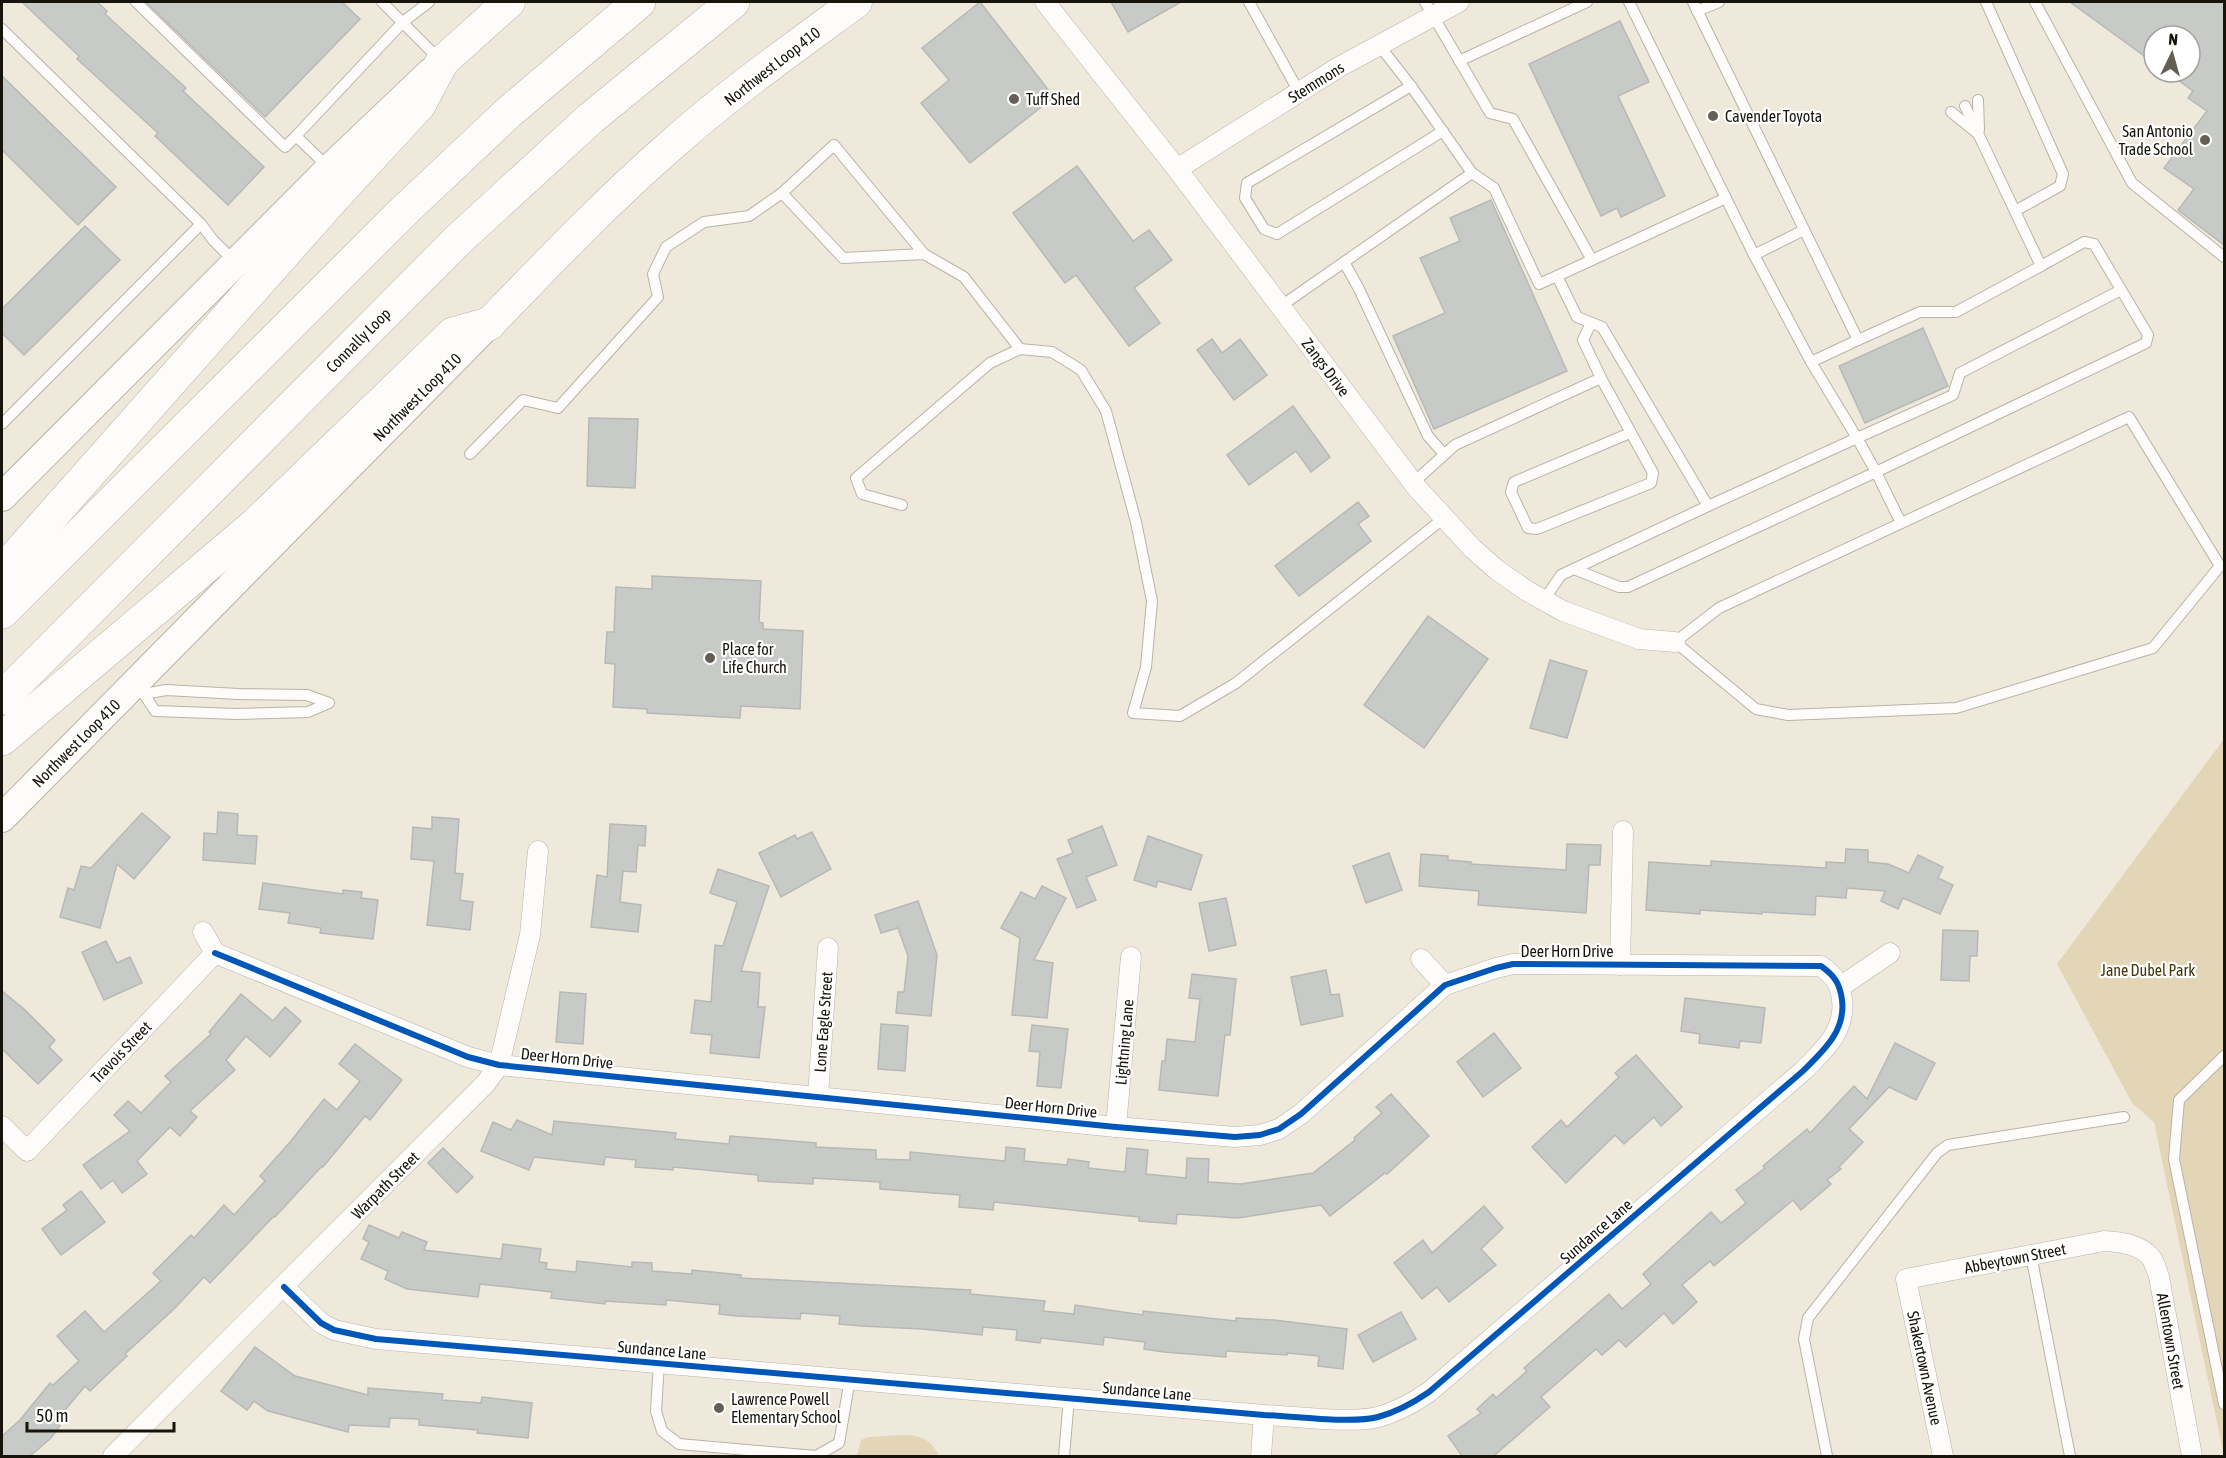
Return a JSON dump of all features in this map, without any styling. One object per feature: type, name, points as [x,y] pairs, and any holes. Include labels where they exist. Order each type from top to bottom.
[{"type":"highway","points":[[2,612],[405,210],[509,112],[639,2]]},
{"type":"highway","name":"Connally Loop","points":[[2,698],[459,239],[605,106],[734,2]]},
{"type":"highway","points":[[2,572],[319,213],[419,105],[442,62]]},
{"type":"highway","points":[[2,739],[256,524],[453,334],[489,324]]},
{"type":"main road","points":[[2,497],[329,169],[509,2]]},
{"type":"main road","name":"Northwest Loop 410","points":[[2,818],[138,690],[585,224],[670,146],[769,66],[856,2]]},
{"type":"street","name":"Zangs Drive","points":[[1045,2],[1177,169],[1413,483],[1444,518],[1497,570],[1544,600],[1581,619],[1639,639],[1675,642]]},
{"type":"street","name":"Stemmons","points":[[1177,169],[1379,45],[1429,9],[1459,2]]},
{"type":"street","points":[[1620,965],[1623,831]]},
{"type":"street","name":"Warpath Street","points":[[112,1456],[486,1083],[499,1065],[530,935],[538,851]]},
{"type":"street","points":[[204,932],[215,952]]},
{"type":"street","name":"Lone Eagle Street","points":[[818,1096],[828,948]]},
{"type":"street","name":"Deer Horn Drive","points":[[215,952],[468,1057],[499,1065],[1235,1137],[1260,1135],[1279,1129],[1301,1114],[1445,985],[1496,968],[1513,964],[1821,966],[1833,974],[1840,987]]},
{"type":"street","name":"Travois Street","points":[[2,1125],[27,1151],[215,952]]},
{"type":"street","points":[[1840,987],[1890,953]]},
{"type":"street","name":"Lightning Lane","points":[[1116,1127],[1131,957]]},
{"type":"street","points":[[1421,959],[1445,985]]},
{"type":"street","name":"Sundance Lane","points":[[284,1287],[321,1323],[334,1330],[354,1335],[1264,1415],[1376,1418],[1410,1406],[1429,1392],[1803,1071],[1835,1037],[1842,1021],[1840,987]]},
{"type":"street","name":"Abbeytown Street","points":[[1906,1280],[2104,1241],[2123,1242]]},
{"type":"street","name":"Allentown Street","points":[[2123,1242],[2141,1250],[2151,1258],[2159,1277],[2192,1456]]},
{"type":"street","name":"Shakertown Avenue","points":[[1906,1280],[1943,1456]]},
{"type":"street","points":[[1261,1456],[1264,1415]]},
{"type":"lane","points":[[136,2],[285,147],[403,22],[429,2]]},
{"type":"lane","points":[[382,2],[442,62]]},
{"type":"lane","points":[[1249,2],[1299,92]]},
{"type":"lane","points":[[1459,61],[1587,2]]},
{"type":"lane","points":[[1629,2],[1754,255],[1811,362],[1876,472],[1901,523]]},
{"type":"lane","points":[[1719,2],[1695,6],[1858,340]]},
{"type":"lane","points":[[1986,2],[2063,174],[2060,186],[2015,211]]},
{"type":"lane","points":[[2035,2],[2132,183],[2224,257]]},
{"type":"lane","points":[[1429,9],[1490,113],[1513,119],[1592,260]]},
{"type":"lane","points":[[2,28],[201,224],[235,263]]},
{"type":"lane","points":[[1379,45],[1472,173],[1494,188],[1539,284],[1726,198]]},
{"type":"lane","points":[[1411,86],[1247,183],[1245,198],[1264,229],[1277,234],[1443,131]]},
{"type":"lane","points":[[1978,100],[1979,134]]},
{"type":"lane","points":[[1965,106],[2041,266]]},
{"type":"lane","points":[[1951,112],[1979,134]]},
{"type":"lane","points":[[296,136],[329,169]]},
{"type":"lane","points":[[470,454],[523,400],[558,408],[658,297],[653,274],[666,247],[704,222],[749,216],[782,193],[834,145],[924,254],[964,277],[1020,349]]},
{"type":"lane","points":[[1281,306],[1472,173]]},
{"type":"lane","points":[[782,193],[843,258],[924,254]]},
{"type":"lane","points":[[2,424],[201,224]]},
{"type":"lane","points":[[1754,255],[1804,230]]},
{"type":"lane","points":[[1574,569],[1619,587],[1628,587],[2146,343],[2148,335],[2094,244],[2084,242],[1956,312],[1920,312],[1811,362]]},
{"type":"lane","points":[[1344,262],[1428,436],[1444,454]]},
{"type":"lane","points":[[1557,276],[1577,317],[1602,327],[1708,506]]},
{"type":"lane","points":[[1544,600],[1561,575],[1953,395],[1960,373],[2121,290]]},
{"type":"lane","points":[[1591,323],[1583,340],[1653,473],[1651,483],[1537,529],[1528,528],[1511,492],[1514,482],[1630,433]]},
{"type":"lane","points":[[902,505],[862,494],[856,478],[990,363],[1020,349],[1052,352],[1081,370],[1106,411],[1136,522],[1152,601],[1146,667],[1134,713],[1180,716],[1236,682],[1444,518]]},
{"type":"lane","points":[[1413,483],[1455,445],[1601,378]]},
{"type":"lane","points":[[2129,417],[2220,566],[2153,648],[1956,708],[1788,715],[1756,709],[1675,642],[1719,608],[2129,417]]},
{"type":"lane","points":[[138,690],[307,695],[329,703],[308,712],[237,714],[155,711],[138,690]]},
{"type":"lane","points":[[2224,1056],[2179,1100],[2174,1159],[2224,1404]]},
{"type":"lane","points":[[1827,1456],[1804,1339],[1808,1318],[1937,1153],[1948,1145],[2124,1117]]},
{"type":"lane","points":[[2031,1255],[2070,1456]]},
{"type":"lane","points":[[659,1363],[656,1411],[662,1431],[679,1444],[816,1456],[839,1443],[850,1379]]},
{"type":"lane","points":[[1064,1456],[1069,1398]]},
{"type":"green space","name":"Jane Dubel Park","points":[[2224,739],[2224,1456],[2154,1122],[2132,1103],[2057,964]]},
{"type":"green space","points":[[910,1435],[919,1437],[934,1447],[939,1456],[857,1456],[861,1440],[869,1437]]},
{"type":"building","points":[[22,2],[97,2],[107,11],[105,14],[186,88],[183,91],[264,167],[228,205],[155,136],[158,133],[77,59],[79,56]]},
{"type":"building","points":[[146,2],[342,2],[360,19],[265,117]]},
{"type":"building","points":[[980,2],[1054,97],[970,163],[921,103],[949,80],[922,48]]},
{"type":"building","points":[[1111,2],[1181,2],[1128,32]]},
{"type":"building","points":[[2070,2],[2224,2],[2224,245],[2178,210],[2194,189],[2164,168],[2207,111],[2188,98],[2193,91],[2183,84],[2202,84],[2202,24],[2142,24],[2142,54]]},
{"type":"building","points":[[1620,21],[1649,82],[1618,96],[1665,196],[1621,217],[1617,208],[1601,216],[1529,64]]},
{"type":"building","points":[[2,76],[116,187],[78,225],[2,150]]},
{"type":"building","points":[[1077,166],[1133,241],[1149,230],[1172,260],[1134,288],[1160,323],[1129,346],[1076,275],[1065,283],[1013,213]]},
{"type":"building","points":[[1491,200],[1567,371],[1434,429],[1393,336],[1445,313],[1420,258],[1460,241],[1450,218]]},
{"type":"building","points":[[85,226],[120,260],[24,355],[2,333],[2,309]]},
{"type":"building","points":[[1923,328],[1948,386],[1865,423],[1839,366]]},
{"type":"building","points":[[1212,339],[1222,353],[1240,339],[1267,375],[1234,400],[1197,350]]},
{"type":"building","points":[[1293,406],[1330,457],[1311,472],[1296,451],[1249,485],[1227,455]]},
{"type":"building","points":[[589,418],[638,419],[635,488],[587,486]]},
{"type":"building","points":[[1358,502],[1369,516],[1358,524],[1371,541],[1299,596],[1275,566]]},
{"type":"building","points":[[652,576],[761,581],[759,622],[763,623],[763,629],[803,631],[800,709],[741,706],[740,718],[647,713],[647,709],[613,707],[615,664],[605,663],[607,632],[614,632],[616,587],[652,589]]},
{"type":"building","points":[[1428,616],[1488,659],[1424,748],[1364,705]]},
{"type":"building","points":[[1550,660],[1587,671],[1567,738],[1530,728]]},
{"type":"building","points":[[218,812],[238,814],[237,835],[257,836],[255,864],[203,860],[204,833],[217,834]]},
{"type":"building","points":[[142,813],[170,837],[134,879],[117,864],[100,928],[60,917],[68,888],[74,890],[81,866],[91,868]]},
{"type":"building","points":[[432,817],[459,819],[455,873],[463,874],[460,900],[473,902],[470,930],[427,925],[434,861],[411,859],[413,827],[432,829]]},
{"type":"building","points":[[610,824],[646,826],[645,846],[638,845],[636,872],[623,871],[620,902],[641,905],[638,932],[591,927],[597,875],[607,877]]},
{"type":"building","points":[[1102,826],[1117,865],[1086,877],[1096,900],[1077,908],[1057,859],[1073,853],[1068,840]]},
{"type":"building","points":[[812,832],[831,869],[781,897],[759,853],[795,835],[797,839]]},
{"type":"building","points":[[1148,836],[1202,855],[1191,890],[1158,881],[1156,887],[1134,880]]},
{"type":"building","points":[[1567,844],[1601,845],[1600,865],[1589,865],[1586,913],[1478,905],[1479,891],[1419,886],[1421,854],[1448,856],[1448,860],[1471,862],[1471,864],[1566,870]]},
{"type":"building","points":[[1846,849],[1868,850],[1868,862],[1888,864],[1909,873],[1918,855],[1943,867],[1938,878],[1953,885],[1940,914],[1903,898],[1898,909],[1881,901],[1885,891],[1847,888],[1846,898],[1816,896],[1815,915],[1700,910],[1700,914],[1646,910],[1649,862],[1711,866],[1711,861],[1826,868],[1826,862],[1845,863]]},
{"type":"building","points":[[1389,853],[1402,890],[1366,903],[1353,866]]},
{"type":"building","points":[[718,869],[769,886],[741,971],[760,973],[758,1007],[765,1007],[759,1058],[710,1053],[712,1035],[691,1033],[695,1000],[711,1002],[715,945],[723,946],[737,902],[710,893]]},
{"type":"building","points":[[263,883],[343,894],[343,890],[362,892],[361,898],[378,900],[373,939],[320,933],[321,928],[288,923],[290,913],[259,909]]},
{"type":"building","points":[[1042,886],[1066,898],[1034,960],[1053,963],[1047,1018],[1012,1015],[1020,938],[1001,928],[1021,892],[1035,899]]},
{"type":"building","points":[[1226,898],[1236,945],[1209,951],[1199,903]]},
{"type":"building","points":[[918,901],[937,955],[931,1016],[896,1013],[898,992],[904,992],[908,956],[898,928],[881,933],[875,915]]},
{"type":"building","points":[[1943,930],[1978,931],[1977,956],[1970,956],[1969,981],[1941,980]]},
{"type":"building","points":[[106,941],[117,963],[130,957],[142,983],[104,1000],[82,952]]},
{"type":"building","points":[[1326,970],[1331,995],[1339,994],[1343,1016],[1301,1025],[1291,977]]},
{"type":"building","points":[[1192,974],[1236,979],[1230,1035],[1225,1035],[1218,1096],[1159,1090],[1167,1039],[1195,1042],[1200,999],[1189,998]]},
{"type":"building","points":[[2,991],[55,1040],[49,1047],[62,1060],[38,1084],[2,1049]]},
{"type":"building","points":[[560,992],[586,994],[583,1044],[556,1042]]},
{"type":"building","points":[[241,994],[273,1021],[285,1007],[301,1021],[270,1057],[246,1036],[226,1060],[235,1070],[190,1111],[197,1117],[180,1136],[170,1127],[137,1161],[147,1174],[122,1193],[113,1180],[101,1189],[83,1165],[130,1131],[114,1115],[128,1101],[141,1113],[171,1082],[165,1076],[211,1034],[209,1032]]},
{"type":"building","points":[[1685,998],[1765,1008],[1761,1043],[1740,1041],[1739,1048],[1699,1043],[1700,1034],[1681,1031]]},
{"type":"building","points":[[881,1024],[908,1026],[905,1071],[878,1069]]},
{"type":"building","points":[[1032,1025],[1068,1029],[1061,1088],[1037,1086],[1040,1052],[1029,1051]]},
{"type":"building","points":[[1494,1033],[1521,1068],[1483,1097],[1457,1062]]},
{"type":"building","points":[[1895,1043],[1935,1063],[1916,1100],[1889,1087],[1849,1129],[1863,1142],[1839,1167],[1841,1169],[1827,1180],[1831,1184],[1801,1210],[1793,1200],[1714,1266],[1710,1261],[1682,1285],[1697,1302],[1673,1324],[1664,1313],[1626,1347],[1619,1340],[1602,1355],[1596,1349],[1541,1397],[1550,1407],[1496,1454],[1493,1456],[1462,1456],[1448,1436],[1481,1413],[1477,1409],[1493,1394],[1496,1398],[1527,1371],[1524,1368],[1609,1294],[1622,1309],[1651,1284],[1643,1274],[1711,1212],[1721,1223],[1746,1203],[1736,1190],[1765,1168],[1763,1166],[1807,1129],[1810,1133],[1854,1086],[1867,1099]]},
{"type":"building","points":[[355,1044],[402,1080],[370,1120],[365,1116],[323,1167],[210,1283],[204,1277],[90,1391],[85,1386],[55,1422],[60,1426],[51,1438],[30,1456],[2,1456],[2,1436],[20,1420],[50,1383],[53,1385],[79,1361],[57,1336],[85,1311],[104,1332],[161,1281],[153,1273],[191,1235],[194,1238],[224,1205],[234,1215],[265,1181],[260,1176],[324,1099],[337,1110],[360,1081],[339,1064]]},
{"type":"building","points":[[1636,1055],[1682,1107],[1661,1126],[1654,1117],[1624,1144],[1615,1135],[1566,1183],[1532,1147],[1561,1120],[1567,1127],[1619,1077],[1615,1073]]},
{"type":"building","points":[[1391,1094],[1429,1136],[1387,1174],[1385,1173],[1330,1216],[1321,1205],[1238,1218],[1177,1214],[1176,1224],[1139,1221],[1139,1217],[994,1202],[993,1210],[959,1207],[960,1195],[880,1189],[880,1182],[813,1178],[813,1184],[758,1181],[758,1175],[673,1167],[673,1170],[635,1167],[636,1160],[605,1157],[604,1165],[534,1157],[529,1170],[481,1151],[493,1122],[511,1130],[517,1120],[552,1135],[554,1121],[676,1133],[675,1139],[729,1144],[730,1136],[816,1143],[816,1147],[876,1150],[876,1159],[910,1160],[910,1152],[1005,1161],[1006,1147],[1025,1149],[1024,1161],[1067,1165],[1068,1159],[1089,1162],[1088,1168],[1125,1172],[1127,1148],[1148,1150],[1146,1174],[1186,1178],[1187,1158],[1209,1159],[1208,1182],[1241,1184],[1313,1173],[1355,1140],[1354,1138],[1382,1113],[1376,1107]]},
{"type":"building","points":[[443,1148],[473,1177],[457,1193],[428,1163]]},
{"type":"building","points":[[81,1191],[105,1222],[61,1255],[42,1229],[67,1210],[63,1205]]},
{"type":"building","points":[[1484,1206],[1503,1228],[1481,1249],[1496,1265],[1449,1302],[1437,1287],[1422,1299],[1394,1263],[1423,1240],[1432,1253]]},
{"type":"building","points":[[369,1225],[399,1238],[402,1232],[427,1242],[424,1250],[501,1259],[503,1244],[541,1249],[539,1262],[547,1263],[546,1269],[576,1272],[577,1261],[632,1267],[632,1262],[652,1263],[652,1271],[692,1274],[692,1270],[741,1275],[741,1278],[971,1290],[970,1294],[1045,1301],[1043,1311],[1074,1314],[1075,1305],[1143,1315],[1143,1311],[1236,1321],[1236,1318],[1274,1320],[1347,1329],[1343,1369],[1318,1366],[1319,1356],[1226,1351],[1226,1357],[1164,1352],[1144,1349],[1145,1342],[1104,1337],[1103,1345],[1041,1338],[1040,1343],[1016,1340],[1017,1330],[983,1327],[982,1335],[839,1324],[840,1316],[801,1313],[800,1319],[737,1316],[719,1314],[720,1305],[666,1300],[666,1305],[605,1301],[605,1304],[551,1298],[552,1292],[480,1284],[478,1297],[407,1289],[385,1279],[388,1271],[361,1259],[369,1242],[363,1239]]},
{"type":"building","points":[[1401,1312],[1416,1339],[1373,1362],[1358,1335]]},
{"type":"building","points":[[255,1347],[295,1376],[368,1395],[368,1388],[443,1394],[442,1400],[481,1403],[482,1397],[532,1403],[528,1438],[477,1433],[478,1430],[419,1425],[419,1419],[390,1418],[389,1427],[349,1425],[348,1432],[268,1411],[254,1401],[247,1410],[221,1391]]},
{"type":"cycle path","points":[[215,953],[468,1057],[499,1065],[1235,1137],[1260,1135],[1279,1129],[1301,1114],[1445,985],[1496,968],[1513,964],[1821,966],[1836,981],[1841,994],[1842,1011],[1837,1031],[1832,1040],[1803,1071],[1429,1392],[1405,1407],[1378,1417],[1338,1420],[1264,1415],[376,1339],[334,1330],[321,1323],[284,1287]]},
{"type":"place","name":"Tuff Shed","points":[[1014,99]]},
{"type":"place","name":"Cavender Toyota","points":[[1713,116]]},
{"type":"place","name":"San Antonio Trade School","points":[[2205,140]]},
{"type":"place","name":"Place for Life Church","points":[[710,658]]},
{"type":"place","name":"Lawrence Powell Elementary School","points":[[719,1408]]}]
